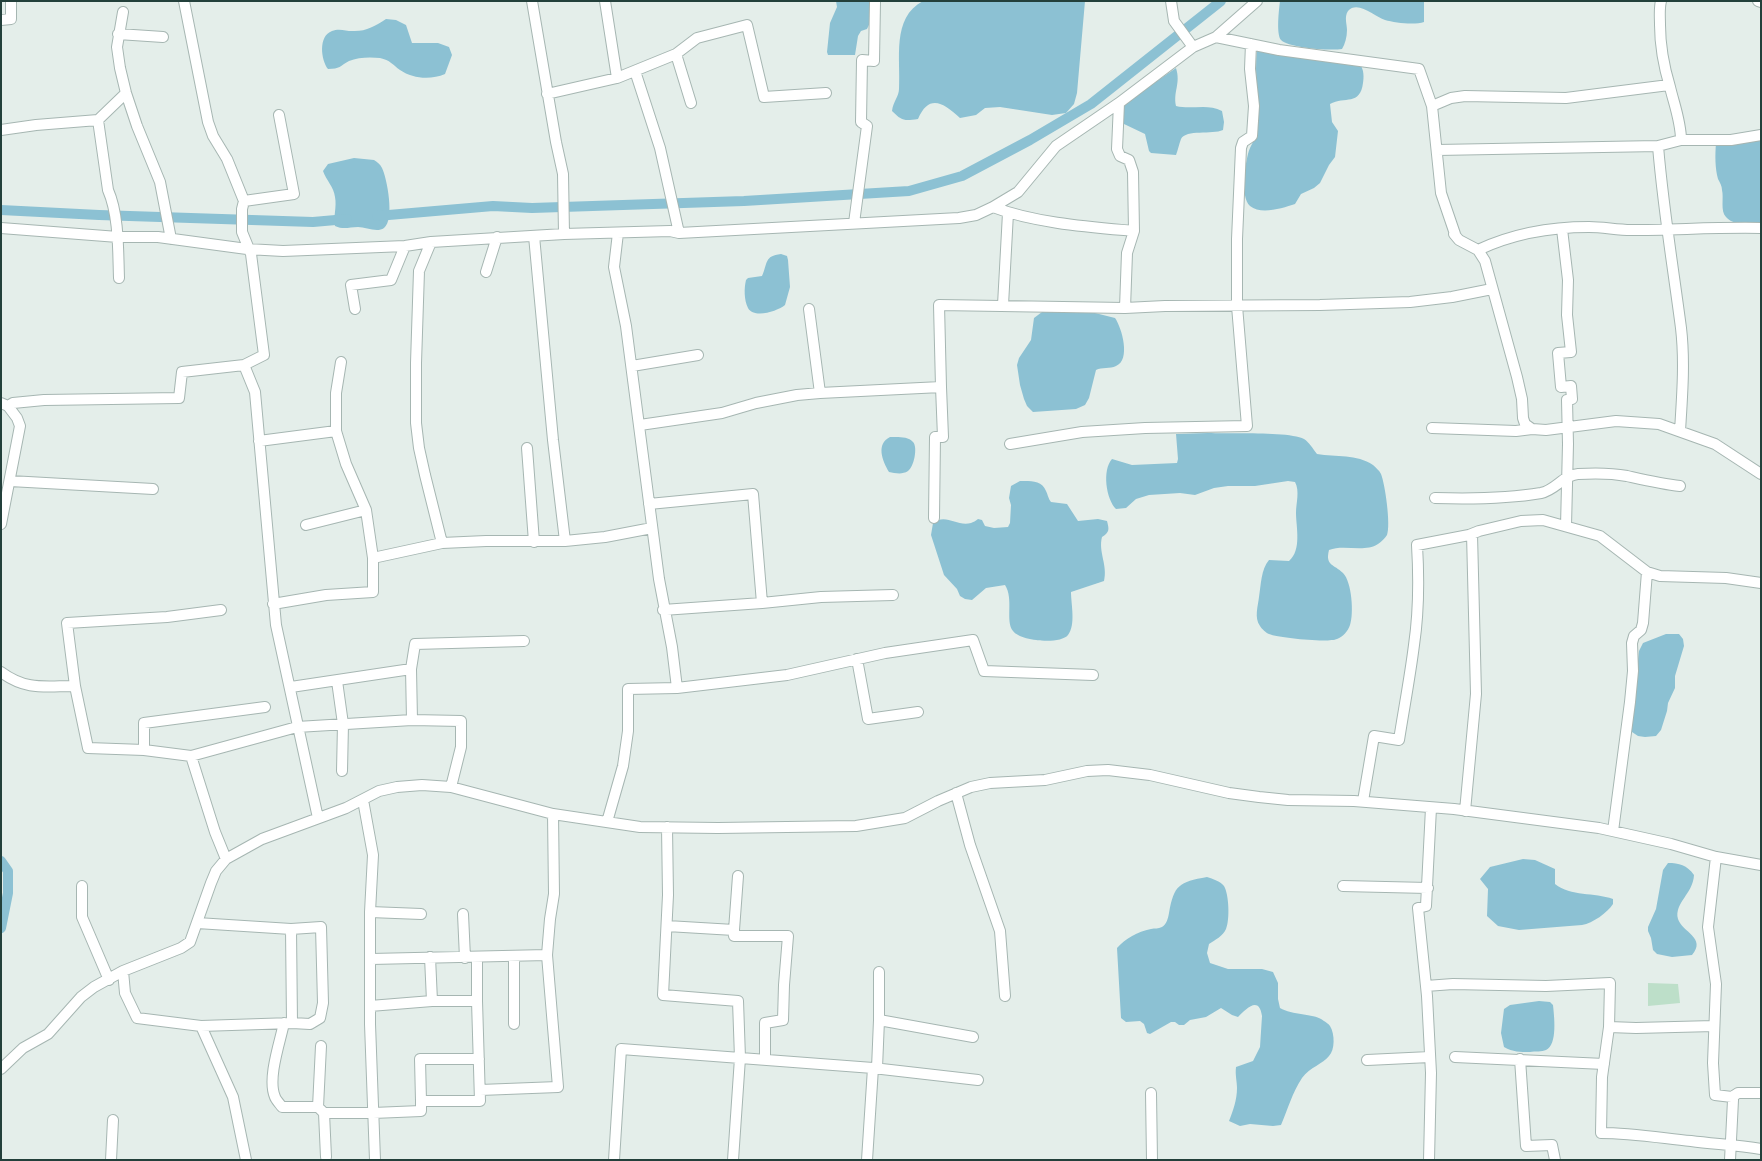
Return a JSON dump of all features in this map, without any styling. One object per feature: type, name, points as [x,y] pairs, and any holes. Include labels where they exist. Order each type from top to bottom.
[{"type":"street","points":[[1,20],[11,19],[11,1]]},
{"type":"street","points":[[4,405],[44,400],[179,398],[182,372],[244,365],[264,355],[251,254],[242,232],[243,205],[227,159],[213,136],[208,122],[184,1]]},
{"type":"street","points":[[532,1],[547,94],[564,174],[564,234]]},
{"type":"street","points":[[606,1],[617,78]]},
{"type":"street","points":[[1171,1],[1174,20],[1191,44]]},
{"type":"street","points":[[1,228],[117,233],[283,251],[405,246],[432,242],[497,238],[670,231],[678,228],[854,219],[959,218],[993,207],[1018,192],[1056,146],[1119,103],[1191,44],[1216,37],[1257,1]]},
{"type":"street","points":[[1661,1],[1660,38],[1669,85],[1677,111],[1681,140]]},
{"type":"street","points":[[854,219],[867,126],[861,122],[862,60],[874,61],[875,2]]},
{"type":"street","points":[[123,12],[117,47],[126,94],[160,182],[171,239]]},
{"type":"street","points":[[547,94],[617,78],[676,54],[697,38],[747,25],[764,97],[826,93]]},
{"type":"street","points":[[118,34],[163,37]]},
{"type":"street","points":[[1216,37],[1279,50],[1419,69],[1432,106],[1441,193],[1454,234],[1459,240],[1478,250],[1485,261],[1522,399],[1523,418],[1525,424],[1532,429]]},
{"type":"street","points":[[1010,444],[1082,432],[1145,428],[1247,426],[1237,306],[1237,239],[1241,148],[1244,142],[1252,136],[1254,106],[1250,69],[1252,44]]},
{"type":"street","points":[[676,54],[691,103]]},
{"type":"street","points":[[635,71],[660,148],[678,228]]},
{"type":"street","points":[[1432,106],[1451,98],[1465,96],[1566,98],[1669,85]]},
{"type":"street","points":[[1,130],[36,124],[98,120],[126,94]]},
{"type":"street","points":[[1119,103],[1117,150],[1120,156],[1129,160],[1133,172],[1134,231],[1127,252],[1125,308]]},
{"type":"street","points":[[243,205],[294,194],[279,116]]},
{"type":"street","points":[[98,120],[108,190],[117,233],[118,278]]},
{"type":"street","points":[[1437,150],[1658,146],[1681,140],[1731,140],[1761,134]]},
{"type":"street","points":[[1658,146],[1666,229],[1682,344],[1680,431]]},
{"type":"street","points":[[993,207],[1008,213],[1082,227],[1134,231]]},
{"type":"street","points":[[1003,305],[1008,213]]},
{"type":"street","points":[[1478,250],[1515,237],[1562,229],[1588,227],[1610,227],[1630,230],[1761,228]]},
{"type":"street","points":[[1562,229],[1568,280],[1567,315],[1571,352],[1558,353],[1560,387],[1571,386],[1572,399],[1567,400],[1568,476],[1566,526]]},
{"type":"street","points":[[618,233],[614,267],[632,366],[663,610],[672,647],[677,688]]},
{"type":"street","points":[[534,236],[553,440],[565,541]]},
{"type":"street","points":[[486,272],[497,238]]},
{"type":"street","points":[[432,242],[419,271],[416,423],[425,475],[442,543]]},
{"type":"street","points":[[354,309],[351,285],[391,280],[405,246]]},
{"type":"street","points":[[934,518],[935,436],[943,437],[939,305],[1125,308],[1320,305],[1410,302],[1452,297],[1492,288]]},
{"type":"street","points":[[809,309],[820,393]]},
{"type":"street","points":[[632,366],[698,356]]},
{"type":"street","points":[[273,604],[326,595],[373,592],[373,558],[366,510],[346,464],[336,431],[336,392],[340,362]]},
{"type":"street","points":[[244,365],[255,392],[276,625],[318,818]]},
{"type":"street","points":[[640,425],[722,413],[756,403],[797,395],[941,387]]},
{"type":"street","points":[[1,524],[20,426],[16,418],[4,405]]},
{"type":"street","points":[[1432,428],[1516,431],[1546,430],[1608,421],[1659,424],[1715,444],[1761,474]]},
{"type":"street","points":[[259,441],[336,431]]},
{"type":"street","points":[[526,448],[534,542]]},
{"type":"street","points":[[1435,498],[1503,498],[1543,492],[1554,488],[1568,476],[1576,474],[1610,474],[1653,483],[1680,486]]},
{"type":"street","points":[[10,482],[153,489]]},
{"type":"street","points":[[649,504],[753,494],[762,603]]},
{"type":"street","points":[[306,526],[366,510]]},
{"type":"street","points":[[1363,801],[1374,736],[1399,740],[1417,617],[1419,584],[1417,544],[1472,534],[1532,519],[1553,521],[1600,536],[1647,572],[1660,576],[1726,578],[1761,583]]},
{"type":"street","points":[[373,558],[442,543],[486,540],[565,541],[605,537],[652,528]]},
{"type":"street","points":[[1465,811],[1476,694],[1472,534]]},
{"type":"street","points":[[1613,832],[1630,702],[1633,671],[1632,643],[1634,636],[1641,630],[1643,623],[1647,572]]},
{"type":"street","points":[[663,610],[822,597],[892,595]]},
{"type":"street","points":[[221,610],[167,617],[67,622],[75,686],[88,748],[144,750],[191,756],[297,727],[412,720],[461,721],[461,747],[451,786]]},
{"type":"street","points":[[607,822],[623,766],[628,730],[628,689],[677,688],[787,675],[885,653],[973,640],[984,671],[1093,675]]},
{"type":"street","points":[[412,720],[411,669],[415,644],[524,641]]},
{"type":"street","points":[[857,659],[868,719],[918,712]]},
{"type":"street","points":[[291,688],[411,669]]},
{"type":"street","points":[[1,672],[24,686],[75,686]]},
{"type":"street","points":[[337,681],[343,724],[342,771]]},
{"type":"street","points":[[144,750],[144,723],[264,707]]},
{"type":"street","points":[[191,756],[215,832],[226,859]]},
{"type":"street","points":[[1,1069],[23,1048],[48,1034],[81,997],[94,987],[122,972],[181,948],[190,942],[211,883],[226,859],[262,839],[363,800],[379,791],[397,787],[422,785],[451,786],[553,814],[640,827],[856,826],[905,818],[971,787],[990,783],[1045,780],[1087,771],[1108,770],[1150,775],[1229,793],[1259,797],[1288,800],[1363,801],[1465,811],[1613,832],[1671,844],[1716,857],[1761,865]]},
{"type":"street","points":[[956,793],[970,846],[1000,931],[1005,996]]},
{"type":"street","points":[[363,800],[373,855],[370,912],[370,1006],[375,1160]]},
{"type":"street","points":[[1429,1160],[1430,1057],[1426,986],[1418,908],[1426,906],[1431,808]]},
{"type":"street","points":[[480,1090],[558,1087],[547,955],[554,894],[553,814]]},
{"type":"street","points":[[667,828],[667,926],[663,994],[738,1000],[740,1058],[733,1160]]},
{"type":"street","points":[[1716,857],[1708,917],[1716,984],[1713,1069],[1716,1095],[1732,1097],[1738,1093],[1761,1093]]},
{"type":"street","points":[[738,876],[734,936],[788,936],[783,1020],[766,1023],[765,1060]]},
{"type":"street","points":[[82,886],[82,917],[109,980]]},
{"type":"street","points":[[1342,886],[1428,888]]},
{"type":"street","points":[[370,912],[421,914]]},
{"type":"street","points":[[463,914],[465,958]]},
{"type":"street","points":[[122,972],[125,993],[137,1018],[201,1026],[310,1024],[320,1018],[323,1003],[321,927],[291,929],[197,923]]},
{"type":"street","points":[[667,926],[734,930]]},
{"type":"street","points":[[291,929],[288,1023],[274,1070],[273,1083],[275,1097],[282,1107],[373,1113],[421,1111],[420,1059],[479,1059]]},
{"type":"street","points":[[371,959],[547,955]]},
{"type":"street","points":[[514,956],[514,1024]]},
{"type":"street","points":[[430,957],[432,1001]]},
{"type":"street","points":[[421,1101],[480,1101],[477,958]]},
{"type":"street","points":[[867,1160],[879,1020],[879,972]]},
{"type":"street","points":[[1426,986],[1453,984],[1546,986],[1610,983],[1609,1027],[1601,1092],[1601,1133],[1731,1144],[1761,1149]]},
{"type":"street","points":[[370,1006],[432,1001],[477,1001]]},
{"type":"street","points":[[879,1020],[973,1037]]},
{"type":"street","points":[[201,1026],[233,1097],[246,1160]]},
{"type":"street","points":[[1609,1027],[1714,1026]]},
{"type":"street","points":[[320,1046],[321,1110],[326,1157]]},
{"type":"street","points":[[614,1160],[621,1049],[875,1068],[978,1080]]},
{"type":"street","points":[[1367,1060],[1430,1057]]},
{"type":"street","points":[[1455,1057],[1604,1064]]},
{"type":"street","points":[[1520,1059],[1526,1146],[1552,1145],[1555,1160]]},
{"type":"street","points":[[1152,1093],[1152,1160]]},
{"type":"street","points":[[1730,1160],[1734,1106],[1732,1097]]},
{"type":"street","points":[[111,1160],[113,1120]]},
{"type":"green space","points":[[1648,983],[1678,984],[1680,1003],[1648,1006]]},
{"type":"water","points":[[836,1],[869,1],[870,23],[867,29],[861,31],[858,36],[855,55],[828,55],[830,23],[837,7]]},
{"type":"water","points":[[923,1],[1085,1],[1077,93],[1074,104],[1066,113],[1052,115],[1000,107],[985,108],[976,115],[960,118],[943,105],[932,103],[922,111],[918,119],[904,120],[898,117],[892,111],[899,92],[899,52],[902,28],[913,8]]},
{"type":"water","points":[[1280,1],[1424,1],[1424,22],[1399,23],[1381,18],[1361,8],[1352,8],[1346,16],[1347,35],[1342,49],[1301,47],[1285,43],[1279,37]]},
{"type":"water","points":[[386,19],[396,20],[406,25],[412,43],[438,43],[449,47],[452,55],[445,74],[428,78],[416,77],[405,73],[386,60],[373,57],[360,58],[349,61],[338,68],[328,69],[322,49],[324,38],[328,34],[337,30],[357,31],[366,29]]},
{"type":"water","points":[[1257,49],[1360,64],[1364,76],[1359,95],[1355,98],[1330,104],[1332,122],[1338,131],[1335,157],[1320,183],[1301,194],[1295,204],[1278,209],[1260,210],[1250,206],[1244,188],[1248,154],[1258,129]]},
{"type":"water","points":[[1176,68],[1178,79],[1175,96],[1176,106],[1211,107],[1222,111],[1223,130],[1184,136],[1181,139],[1176,155],[1151,153],[1145,134],[1124,124],[1122,111],[1126,102]]},
{"type":"water","points":[[1761,139],[1761,224],[1733,222],[1726,217],[1723,211],[1722,189],[1718,179],[1715,157],[1716,143]]},
{"type":"water","points":[[354,158],[374,160],[382,168],[388,189],[390,208],[387,224],[384,228],[375,230],[335,226],[334,193],[323,171],[328,164]]},
{"type":"water","points":[[781,254],[787,256],[788,260],[790,287],[785,305],[777,310],[766,313],[755,313],[748,308],[745,298],[746,280],[762,276],[769,258]]},
{"type":"water","points":[[1042,312],[1091,312],[1115,318],[1124,344],[1123,357],[1121,363],[1116,366],[1096,370],[1089,398],[1085,405],[1076,409],[1033,412],[1027,406],[1020,385],[1017,365],[1019,358],[1031,340],[1034,318]]},
{"type":"water","points":[[1208,433],[1296,436],[1306,440],[1317,454],[1367,461],[1380,473],[1383,479],[1387,504],[1387,535],[1372,547],[1335,548],[1329,550],[1329,562],[1346,577],[1351,598],[1352,614],[1350,625],[1347,632],[1341,637],[1324,640],[1274,636],[1258,623],[1257,608],[1266,564],[1269,560],[1289,561],[1296,551],[1298,493],[1295,482],[1288,481],[1255,486],[1228,486],[1214,488],[1195,495],[1180,493],[1149,495],[1136,499],[1126,508],[1116,509],[1110,499],[1106,484],[1107,470],[1112,459],[1132,465],[1177,463],[1176,434]]},
{"type":"water","points":[[890,437],[905,438],[913,442],[914,461],[906,472],[889,472],[884,462],[882,448],[883,444]]},
{"type":"water","points":[[1020,481],[1035,482],[1042,485],[1051,502],[1067,504],[1078,521],[1098,519],[1107,521],[1108,524],[1108,530],[1102,537],[1101,543],[1105,569],[1104,581],[1071,592],[1072,626],[1068,635],[1057,640],[1031,639],[1013,631],[1010,622],[1008,591],[1005,585],[986,588],[972,600],[960,596],[957,589],[944,575],[931,535],[933,523],[942,519],[966,524],[978,519],[982,520],[985,526],[994,528],[1008,527],[1010,523],[1011,505],[1009,498],[1011,486]]},
{"type":"water","points":[[1666,634],[1679,634],[1683,639],[1684,646],[1675,676],[1675,688],[1668,703],[1661,730],[1656,736],[1638,736],[1632,732],[1631,724],[1639,651],[1643,643]]},
{"type":"water","points":[[1523,859],[1535,860],[1555,869],[1555,884],[1561,888],[1575,893],[1613,899],[1613,904],[1599,917],[1582,925],[1519,930],[1498,926],[1487,916],[1488,889],[1480,879],[1490,867]]},
{"type":"water","points":[[1668,863],[1682,865],[1694,875],[1691,888],[1677,913],[1680,924],[1697,944],[1692,955],[1672,957],[1657,954],[1653,950],[1648,931],[1656,909],[1663,870]]},
{"type":"water","points":[[1207,877],[1218,881],[1224,886],[1228,907],[1228,920],[1225,931],[1209,944],[1207,953],[1210,963],[1228,969],[1262,969],[1273,972],[1278,983],[1280,1008],[1290,1012],[1318,1017],[1332,1029],[1334,1042],[1331,1053],[1302,1078],[1281,1125],[1250,1124],[1240,1126],[1229,1121],[1236,1097],[1236,1067],[1253,1061],[1260,1047],[1262,1016],[1258,1006],[1252,1006],[1238,1017],[1221,1008],[1206,1017],[1190,1020],[1184,1025],[1171,1022],[1150,1034],[1147,1033],[1144,1024],[1140,1021],[1126,1022],[1121,1018],[1117,948],[1128,938],[1136,934],[1164,926],[1168,919],[1173,896],[1179,886]]},
{"type":"water","points":[[1539,1001],[1550,1002],[1553,1005],[1554,1036],[1550,1047],[1544,1051],[1530,1052],[1510,1050],[1504,1047],[1501,1033],[1504,1009],[1510,1005]]},
{"type":"waterway","points":[[377,216],[493,206],[532,208],[744,201],[909,191],[962,176],[1030,140],[1091,104],[1221,1]]},
{"type":"waterway","points":[[1,210],[313,222],[347,219]]},
{"type":"waterway","points":[[1,861],[8,871],[8,893],[1,928]]}]
